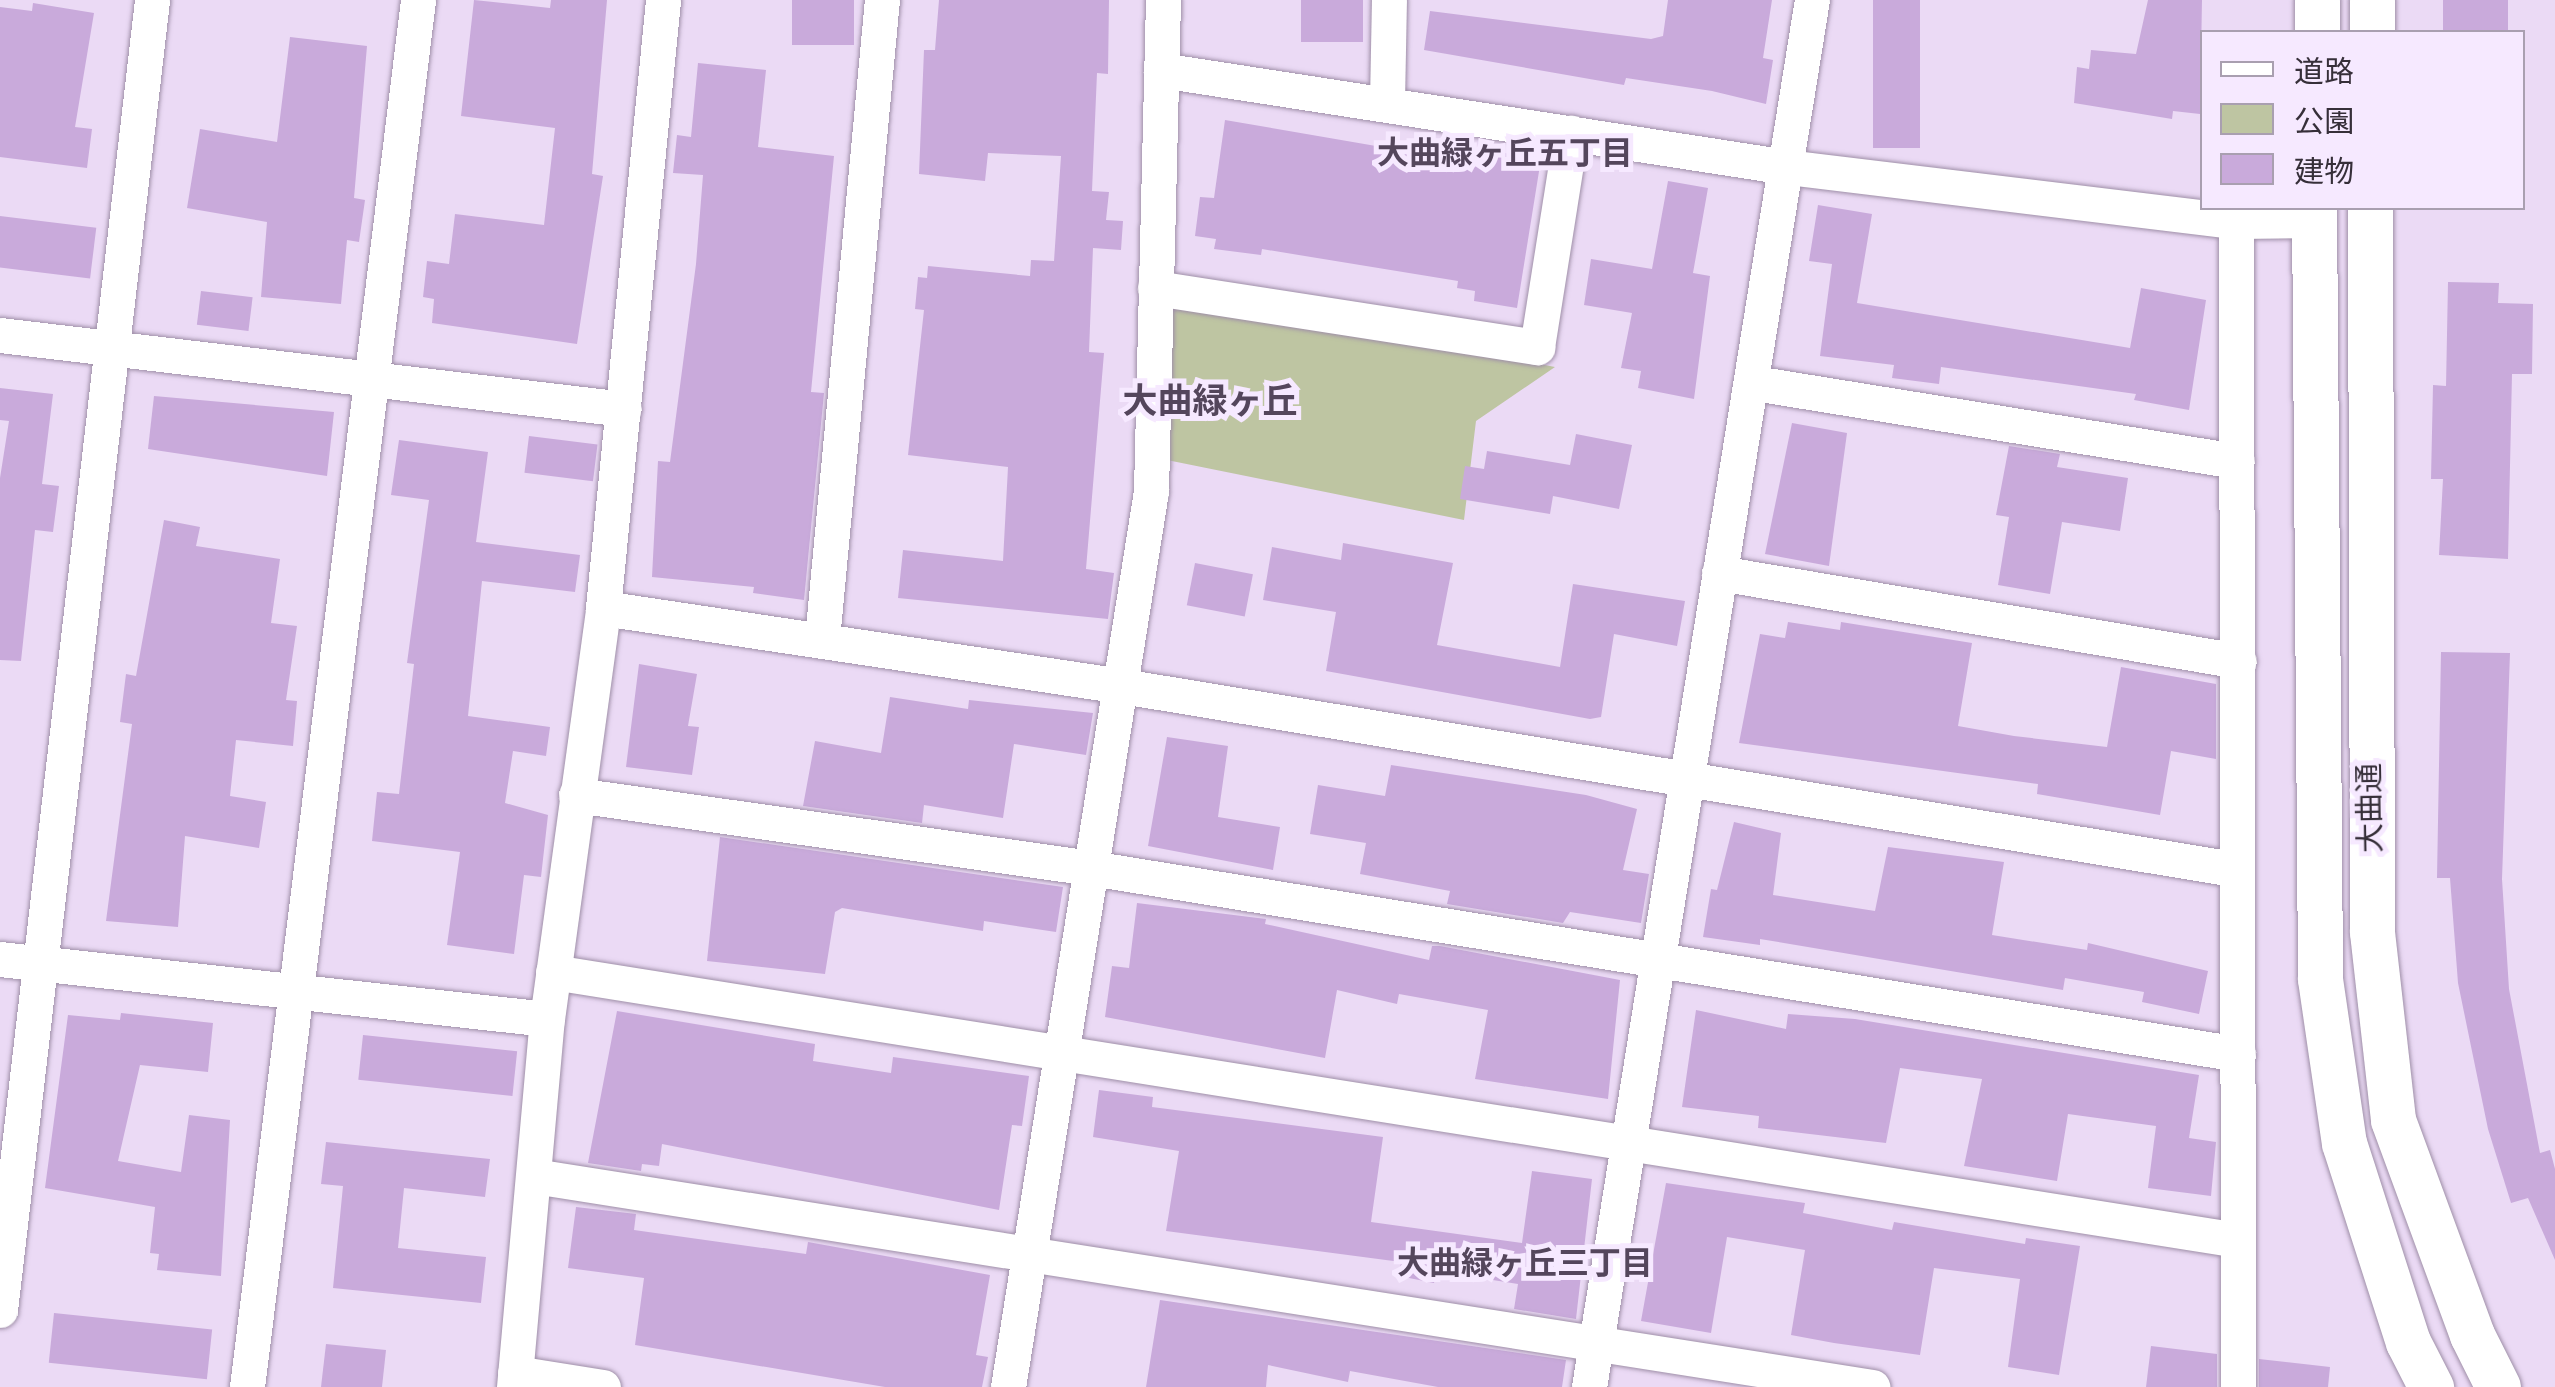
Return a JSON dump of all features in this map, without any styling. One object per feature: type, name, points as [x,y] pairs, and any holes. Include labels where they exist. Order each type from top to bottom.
[{"type":"street","points":[[0,1310],[152,0]]},
{"type":"street","points":[[247,1387],[418,0]]},
{"type":"street","points":[[604,1387],[515,1380],[553,972],[604,608],[663,0]]},
{"type":"street","points":[[822,639],[882,0]]},
{"type":"street","points":[[1008,1387],[1151,491],[1163,0]]},
{"type":"street","points":[[1388,102],[1390,0]]},
{"type":"street","points":[[1588,1387],[1719,573],[1754,383],[1812,0]]},
{"type":"street","points":[[2316,30],[2317,0]]},
{"type":"street","points":[[2372,0],[2372,30]]},
{"type":"street","points":[[1160,70],[1388,102],[1787,167],[2236,221],[2314,214]]},
{"type":"street","points":[[1156,288],[1537,348],[1571,133]]},
{"type":"street","name":"大曲通","points":[[2370,210],[2372,932],[2392,1120],[2472,1335],[2498,1387]]},
{"type":"street","name":"大曲通","points":[[2314,214],[2320,979],[2344,1143],[2408,1342],[2431,1387]]},
{"type":"street","points":[[2236,221],[2238,661],[2234,869],[2238,1387]]},
{"type":"street","points":[[0,335],[624,409]]},
{"type":"street","points":[[1754,383],[2236,461]]},
{"type":"street","points":[[1719,573],[2238,661]]},
{"type":"street","points":[[604,608],[1122,686],[2234,869]]},
{"type":"street","points":[[576,794],[1091,868],[2238,1054]]},
{"type":"street","points":[[0,958],[548,1019]]},
{"type":"street","points":[[553,972],[2238,1240]]},
{"type":"street","points":[[534,1176],[1872,1387]]},
{"type":"green space","points":[[1155,288],[1555,367],[1476,421],[1464,520],[1152,457]]},
{"type":"building","points":[[474,0],[550,8],[551,0],[607,0],[592,174],[603,176],[577,344],[432,323],[434,299],[423,297],[427,261],[449,264],[455,214],[544,225],[555,128],[461,116]]},
{"type":"building","points":[[792,0],[854,0],[854,45],[792,45]]},
{"type":"building","points":[[939,0],[1109,0],[1108,74],[1097,73],[1092,191],[1109,192],[1106,220],[1123,221],[1121,250],[1093,248],[1089,352],[1104,353],[1086,569],[1114,573],[1108,619],[898,598],[903,550],[1003,561],[1008,467],[908,455],[924,310],[915,309],[918,277],[927,278],[928,266],[1030,276],[1031,260],[1054,261],[1061,156],[988,153],[985,181],[919,174],[924,50],[935,50]]},
{"type":"building","points":[[1301,0],[1363,0],[1363,42],[1301,42]]},
{"type":"building","points":[[1668,0],[1772,0],[1763,58],[1773,60],[1766,104],[1712,91],[1626,78],[1624,85],[1424,50],[1430,11],[1651,39],[1663,36]]},
{"type":"building","points":[[1873,0],[1920,0],[1920,148],[1873,148]]},
{"type":"building","points":[[2148,0],[2202,0],[2200,114],[2173,111],[2172,119],[2074,103],[2077,67],[2089,69],[2091,50],[2136,54]]},
{"type":"building","points":[[2443,0],[2508,0],[2508,30],[2443,30]]},
{"type":"building","points":[[33,3],[94,13],[75,127],[92,129],[87,168],[0,157],[0,7],[32,11]]},
{"type":"building","points":[[290,37],[367,46],[354,198],[365,200],[359,242],[347,240],[341,304],[261,297],[267,222],[187,208],[200,129],[277,142]]},
{"type":"building","points":[[698,63],[766,70],[758,147],[834,156],[811,392],[824,393],[804,600],[753,593],[754,587],[652,577],[658,461],[670,462],[696,264],[703,175],[673,173],[677,135],[691,137]]},
{"type":"building","points":[[1225,120],[1434,156],[1485,160],[1487,150],[1541,159],[1517,308],[1474,301],[1475,291],[1457,288],[1458,281],[1262,249],[1261,255],[1214,249],[1216,239],[1195,236],[1200,197],[1214,198]]},
{"type":"building","points":[[1668,181],[1708,188],[1693,273],[1710,276],[1694,399],[1638,388],[1641,371],[1621,368],[1632,313],[1584,305],[1591,259],[1652,269]]},
{"type":"building","points":[[1818,205],[1872,214],[1857,303],[2130,348],[2141,288],[2206,300],[2189,410],[2134,400],[2136,394],[1941,367],[1939,384],[1892,378],[1894,365],[1820,356],[1832,264],[1809,261]]},
{"type":"building","points":[[0,216],[96,228],[90,278],[0,267]]},
{"type":"building","points":[[2448,282],[2499,283],[2498,303],[2533,304],[2532,374],[2512,374],[2508,559],[2439,555],[2443,479],[2431,479],[2433,385],[2446,386]]},
{"type":"building","points":[[201,291],[253,297],[248,331],[197,325]]},
{"type":"building","points":[[0,388],[53,394],[42,484],[59,486],[53,532],[35,530],[21,661],[0,660],[0,478],[9,421],[0,420]]},
{"type":"building","points":[[154,396],[334,412],[327,476],[148,449]]},
{"type":"building","points":[[1792,423],[1847,433],[1829,566],[1765,554]]},
{"type":"building","points":[[1576,434],[1632,445],[1619,509],[1553,496],[1550,514],[1460,499],[1465,466],[1484,469],[1487,451],[1570,465]]},
{"type":"building","points":[[529,436],[597,444],[593,481],[524,473]]},
{"type":"building","points":[[399,440],[488,452],[476,542],[580,555],[575,592],[482,581],[468,716],[550,727],[546,756],[513,751],[505,803],[548,815],[541,877],[524,875],[514,954],[447,945],[460,852],[372,841],[377,792],[399,794],[414,664],[407,663],[429,500],[391,495]]},
{"type":"building","points":[[2009,446],[2060,454],[2057,467],[2128,478],[2120,531],[2062,522],[2050,594],[1998,585],[2009,517],[1996,515]]},
{"type":"building","points":[[164,520],[200,527],[196,546],[280,559],[271,623],[297,626],[286,700],[297,701],[293,746],[236,740],[230,796],[266,802],[259,848],[185,836],[178,927],[106,921],[132,724],[120,722],[126,674],[136,676]]},
{"type":"building","points":[[1343,543],[1453,563],[1437,645],[1560,667],[1573,584],[1685,601],[1677,646],[1614,634],[1601,717],[1590,719],[1326,671],[1336,612],[1263,600],[1272,547],[1341,560]]},
{"type":"building","points":[[1195,563],[1253,574],[1245,616],[1187,605]]},
{"type":"building","points":[[1788,622],[1840,630],[1841,622],[1972,643],[1958,726],[2014,736],[2107,747],[2121,667],[2216,684],[2216,759],[2171,751],[2160,815],[2037,794],[2038,784],[1739,743],[1760,634],[1785,638]]},
{"type":"building","points":[[2441,652],[2510,653],[2502,879],[2509,989],[2540,1153],[2550,1150],[2555,1169],[2555,1260],[2528,1198],[2511,1203],[2488,1129],[2458,983],[2450,878],[2437,878]]},
{"type":"building","points":[[639,664],[697,674],[688,726],[699,727],[692,775],[626,767]]},
{"type":"building","points":[[890,697],[968,709],[969,700],[1093,713],[1086,755],[1014,744],[1003,818],[924,805],[922,823],[803,806],[815,741],[881,753]]},
{"type":"building","points":[[1167,737],[1228,746],[1218,817],[1280,827],[1273,870],[1148,846]]},
{"type":"building","points":[[1391,765],[1586,795],[1637,809],[1623,870],[1649,874],[1641,923],[1570,912],[1563,923],[1447,904],[1450,891],[1360,874],[1366,843],[1310,834],[1318,785],[1385,796]]},
{"type":"building","points":[[1734,822],[1781,833],[1773,895],[1875,911],[1888,847],[2004,862],[1992,935],[2087,950],[2088,943],[2208,971],[2199,1014],[2142,1002],[2144,992],[2065,978],[2063,990],[1760,939],[1760,945],[1703,937],[1711,889],[1717,890]]},
{"type":"building","points":[[720,837],[1063,887],[1056,932],[984,921],[983,931],[842,908],[835,912],[825,974],[707,961]]},
{"type":"building","points":[[1137,903],[1266,919],[1265,924],[1429,960],[1432,946],[1440,946],[1620,980],[1608,1099],[1475,1079],[1488,1010],[1399,994],[1397,1004],[1337,990],[1325,1058],[1105,1017],[1112,966],[1129,968]]},
{"type":"building","points":[[1696,1010],[1786,1029],[1788,1014],[1855,1019],[2199,1075],[2189,1138],[2216,1142],[2211,1196],[2148,1188],[2156,1126],[2068,1114],[2057,1181],[1964,1166],[1982,1079],[1900,1068],[1886,1143],[1758,1128],[1759,1116],[1682,1107]]},
{"type":"building","points":[[617,1011],[815,1044],[813,1061],[891,1073],[893,1057],[1029,1076],[1022,1126],[1012,1125],[999,1210],[662,1144],[659,1166],[642,1164],[641,1171],[588,1163]]},
{"type":"building","points":[[121,1013],[213,1023],[208,1072],[140,1065],[118,1161],[181,1172],[189,1115],[230,1120],[221,1276],[157,1270],[159,1254],[150,1253],[155,1207],[45,1188],[68,1015],[120,1020]]},
{"type":"building","points":[[363,1035],[517,1051],[512,1096],[358,1080]]},
{"type":"building","points":[[1099,1090],[1153,1097],[1152,1107],[1383,1137],[1371,1222],[1522,1243],[1532,1171],[1592,1179],[1576,1319],[1514,1309],[1518,1284],[1436,1271],[1434,1283],[1399,1276],[1401,1262],[1166,1231],[1179,1151],[1093,1137]]},
{"type":"building","points":[[326,1142],[490,1159],[485,1197],[404,1188],[398,1248],[486,1257],[481,1303],[333,1288],[343,1186],[321,1184]]},
{"type":"building","points":[[1666,1183],[1805,1203],[1803,1213],[1892,1230],[1894,1222],[2025,1244],[2026,1238],[2080,1246],[2059,1375],[2008,1367],[2020,1279],[1934,1268],[1920,1355],[1834,1343],[1791,1335],[1805,1250],[1727,1237],[1711,1333],[1641,1321]]},
{"type":"building","points":[[576,1207],[636,1214],[634,1230],[806,1254],[808,1242],[990,1275],[976,1355],[988,1357],[982,1387],[885,1387],[635,1345],[644,1278],[568,1268]]},
{"type":"building","points":[[1160,1300],[1566,1360],[1562,1387],[1438,1387],[1350,1371],[1348,1382],[1268,1365],[1266,1387],[1146,1387]]},
{"type":"building","points":[[54,1313],[212,1330],[207,1379],[49,1363]]},
{"type":"building","points":[[326,1344],[386,1350],[382,1387],[321,1387]]},
{"type":"building","points":[[2151,1346],[2217,1354],[2217,1387],[2146,1387]]},
{"type":"building","points":[[2259,1359],[2330,1367],[2328,1387],[2259,1387]]},
{"type":"district","name":"大曲緑ヶ丘五丁目","points":[[1505,154]]},
{"type":"district","name":"大曲緑ヶ丘","points":[[1210,402]]},
{"type":"district","name":"大曲緑ヶ丘三丁目","points":[[1525,1264]]}]
